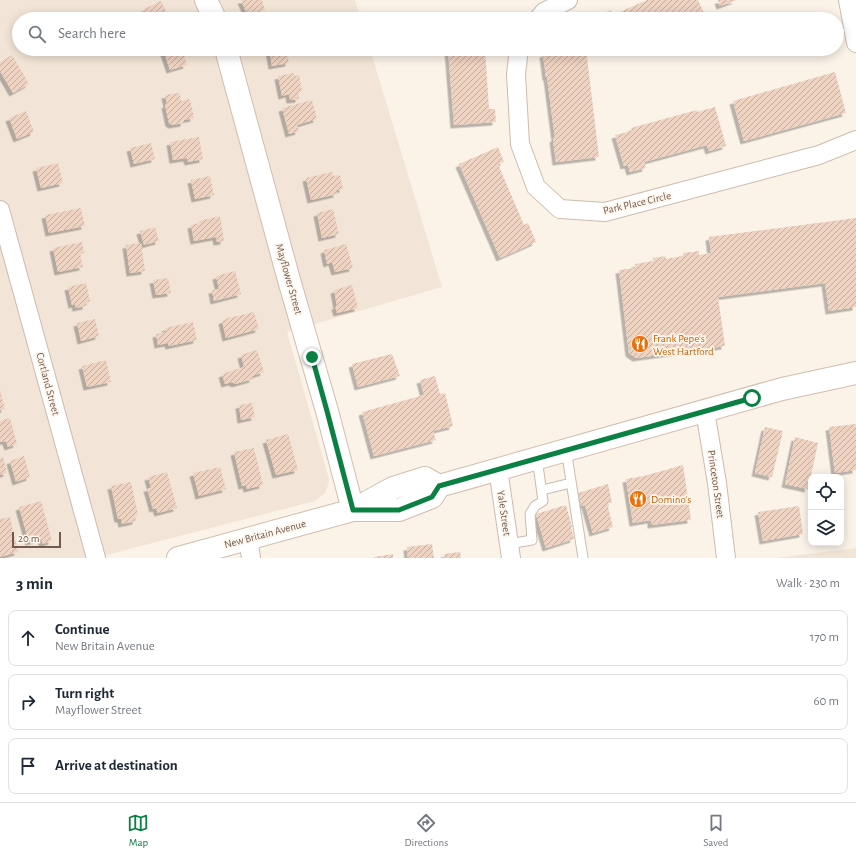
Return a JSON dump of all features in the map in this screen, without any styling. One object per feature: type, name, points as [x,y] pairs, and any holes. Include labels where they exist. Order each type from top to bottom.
[{"type":"main road","points":[[206,0],[212,12]]},
{"type":"main road","name":"Mayflower Street","points":[[228,56],[289,280],[327,411],[353,510]]},
{"type":"main road","name":"New Britain Avenue","points":[[178,558],[249,548],[353,510],[399,510],[432,497],[439,486],[782,389],[856,373]]},
{"type":"street","points":[[544,12],[568,0]]},
{"type":"street","points":[[848,0],[856,43]]},
{"type":"street","name":"Park Place Circle","points":[[518,56],[516,74],[520,144],[536,187],[560,209],[605,212],[819,155],[856,140]]},
{"type":"street","name":"Cortland Street","points":[[0,210],[96,558]]},
{"type":"street","name":"Princeton Street","points":[[705,411],[717,483],[726,558]]},
{"type":"street","name":"Yale Street","points":[[498,469],[509,551]]},
{"type":"lane","points":[[566,449],[583,558]]},
{"type":"lane","points":[[509,551],[532,540],[530,514],[535,506],[543,501],[536,458]]},
{"type":"lane","points":[[542,490],[571,482]]},
{"type":"shaded area","points":[[0,0],[355,0],[359,12],[12,12],[12,56],[372,56],[442,287],[287,332],[329,479],[325,493],[315,501],[95,558],[0,558]]},
{"type":"shaded area","points":[[856,548],[856,558],[776,558]]},
{"type":"building","points":[[241,0],[262,0],[265,10],[259,12],[246,12]]},
{"type":"building","points":[[647,0],[698,0],[704,12],[620,12]]},
{"type":"building","points":[[718,0],[737,0],[720,6]]},
{"type":"building","points":[[161,1],[166,12],[146,12],[144,9]]},
{"type":"building","points":[[12,55],[29,84],[13,93],[0,71],[0,62]]},
{"type":"building","points":[[165,56],[184,56],[187,65],[170,70]]},
{"type":"building","points":[[270,56],[288,56],[289,63],[272,66]]},
{"type":"building","points":[[449,56],[485,56],[489,109],[495,109],[496,122],[454,125]]},
{"type":"building","points":[[543,56],[587,56],[599,157],[556,162],[553,139],[555,138]]},
{"type":"building","points":[[835,72],[846,113],[744,141],[733,101]]},
{"type":"building","points":[[294,73],[295,76],[299,75],[302,91],[298,92],[299,99],[290,100],[289,94],[282,96],[278,76]]},
{"type":"building","points":[[179,93],[181,101],[190,99],[194,118],[184,120],[184,123],[172,125],[169,123],[165,105],[167,104],[165,95]]},
{"type":"building","points":[[312,100],[317,119],[297,125],[299,131],[289,134],[282,108]]},
{"type":"building","points":[[715,107],[726,146],[709,151],[707,145],[644,162],[646,168],[630,172],[628,165],[624,166],[615,135],[632,131],[631,128],[697,110],[697,112]]},
{"type":"building","points":[[26,111],[34,132],[17,139],[9,118]]},
{"type":"building","points":[[199,137],[203,159],[188,162],[187,158],[173,160],[170,142]]},
{"type":"building","points":[[151,143],[155,159],[134,164],[130,148]]},
{"type":"building","points":[[498,147],[504,162],[498,164],[524,225],[528,223],[536,242],[500,258],[459,164]]},
{"type":"building","points":[[58,163],[63,183],[41,188],[36,168]]},
{"type":"building","points":[[332,172],[333,176],[340,175],[343,189],[336,190],[337,194],[311,200],[306,178]]},
{"type":"building","points":[[210,176],[214,195],[195,199],[191,180]]},
{"type":"building","points":[[81,208],[85,226],[49,233],[45,215]]},
{"type":"building","points":[[333,209],[339,234],[322,238],[317,213]]},
{"type":"building","points":[[220,216],[224,241],[217,242],[216,237],[194,241],[191,225],[199,223],[199,221]]},
{"type":"building","points":[[856,218],[856,307],[829,311],[825,283],[718,297],[725,346],[636,358],[629,353],[619,270],[636,268],[635,264],[654,261],[653,258],[665,256],[666,259],[683,256],[683,253],[699,251],[699,255],[711,253],[709,237]]},
{"type":"building","points":[[155,227],[159,241],[144,245],[140,231]]},
{"type":"building","points":[[82,242],[84,253],[80,254],[83,267],[58,272],[53,248]]},
{"type":"building","points":[[141,243],[145,271],[130,273],[126,245]]},
{"type":"building","points":[[346,244],[353,268],[335,272],[332,262],[327,264],[324,250]]},
{"type":"building","points":[[235,271],[241,294],[214,301],[212,290],[219,289],[216,276]]},
{"type":"building","points":[[168,278],[171,293],[156,295],[153,280]]},
{"type":"building","points":[[86,283],[90,301],[86,303],[86,306],[76,308],[75,304],[72,305],[68,287]]},
{"type":"building","points":[[352,285],[358,308],[337,313],[334,290]]},
{"type":"building","points":[[254,312],[259,329],[226,338],[222,321],[228,318]]},
{"type":"building","points":[[95,319],[99,336],[81,341],[77,323]]},
{"type":"building","points":[[193,322],[197,340],[169,346],[168,343],[158,345],[156,334],[166,332],[165,328]]},
{"type":"building","points":[[257,350],[264,372],[252,376],[253,379],[235,384],[232,382],[225,384],[222,374],[244,367],[241,355]]},
{"type":"building","points":[[392,354],[400,376],[358,387],[352,364]]},
{"type":"building","points":[[106,360],[111,382],[87,387],[82,366]]},
{"type":"building","points":[[435,376],[440,394],[445,393],[453,426],[433,431],[436,440],[374,456],[362,412],[424,395],[420,380]]},
{"type":"building","points":[[0,390],[5,409],[0,410]]},
{"type":"building","points":[[252,403],[255,417],[241,420],[239,405]]},
{"type":"building","points":[[10,418],[17,444],[8,447],[6,441],[0,442],[0,421]]},
{"type":"building","points":[[856,424],[856,470],[835,473],[829,427]]},
{"type":"building","points":[[765,427],[783,431],[772,477],[755,473]]},
{"type":"building","points":[[288,434],[298,470],[276,475],[266,440]]},
{"type":"building","points":[[795,437],[818,443],[811,474],[808,474],[808,489],[785,484]]},
{"type":"building","points":[[254,448],[263,485],[247,489],[246,485],[242,486],[234,452]]},
{"type":"building","points":[[24,456],[30,477],[16,482],[10,461]]},
{"type":"building","points":[[3,457],[7,473],[0,475],[0,458]]},
{"type":"building","points":[[683,465],[691,520],[651,525],[651,520],[633,523],[626,479],[644,476]]},
{"type":"building","points":[[220,467],[226,489],[199,496],[193,473]]},
{"type":"building","points":[[167,472],[177,508],[158,513],[156,508],[153,509],[147,488],[151,488],[148,477]]},
{"type":"building","points":[[131,482],[138,515],[135,516],[136,521],[122,524],[121,519],[118,519],[111,486]]},
{"type":"building","points":[[608,484],[612,503],[607,503],[613,527],[593,533],[585,505],[581,506],[578,493]]},
{"type":"building","points":[[41,501],[52,541],[43,544],[41,539],[29,542],[19,507]]},
{"type":"building","points":[[566,505],[574,539],[546,548],[536,514]]},
{"type":"building","points":[[799,506],[803,534],[763,541],[758,512]]},
{"type":"building","points":[[10,517],[18,552],[0,557],[0,519]]},
{"type":"building","points":[[432,544],[434,558],[408,558],[407,547]]},
{"type":"building","points":[[460,552],[461,558],[445,558],[444,554]]},
{"type":"building","points":[[393,554],[393,558],[374,558],[374,557]]},
{"type":"place","name":"Frank Pepe's West Hartford","points":[[640,344]]},
{"type":"place","name":"Domino's","points":[[638,499]]},
{"type":"route","points":[[312,357],[353,510],[399,510],[432,497],[439,486],[566,449],[752,398]]}]
